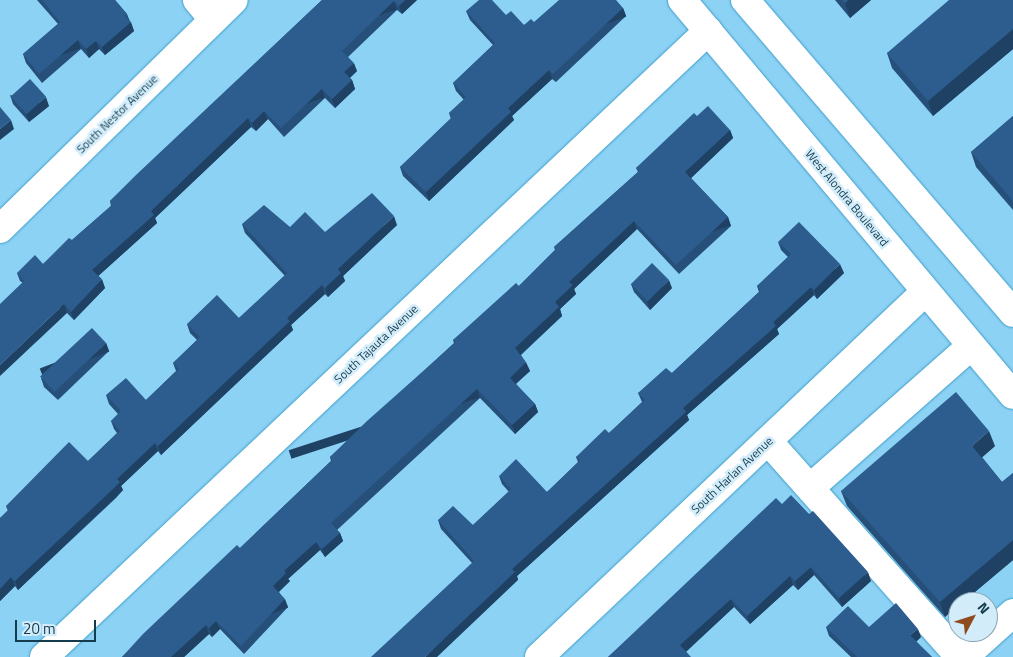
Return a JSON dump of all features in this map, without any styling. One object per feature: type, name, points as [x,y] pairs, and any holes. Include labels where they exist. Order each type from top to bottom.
[{"type":"street","name":"South Nestor Avenue","points":[[0,228],[205,10],[234,0]]},
{"type":"street","name":"West Alondra Boulevard","points":[[682,0],[1013,395]]},
{"type":"street","points":[[745,0],[1013,313]]},
{"type":"street","name":"South Tajauta Avenue","points":[[44,657],[708,31]]},
{"type":"street","name":"South Harlan Avenue","points":[[539,657],[925,292]]},
{"type":"street","points":[[810,488],[971,346]]},
{"type":"street","points":[[768,441],[960,657]]},
{"type":"street","points":[[964,657],[1013,613]]},
{"type":"building","points":[[42,0],[115,0],[131,22],[102,47],[96,41],[86,49],[78,40],[39,74],[23,54],[60,22]]},
{"type":"building","points":[[322,0],[405,0],[399,6],[394,1],[342,51],[354,63],[344,72],[352,80],[332,99],[322,89],[281,128],[264,111],[252,123],[248,118],[151,211],[154,215],[92,270],[102,279],[71,312],[64,304],[0,365],[0,304],[24,281],[17,273],[35,255],[43,264],[69,238],[72,240],[112,205],[110,201],[136,175]]},
{"type":"building","points":[[479,0],[492,0],[506,15],[511,11],[524,25],[531,19],[534,22],[559,0],[616,0],[623,8],[553,74],[549,70],[508,108],[511,112],[426,192],[400,167],[452,117],[449,113],[466,97],[453,83],[495,43],[466,11]]},
{"type":"building","points":[[949,0],[1013,0],[1013,29],[928,101],[887,53]]},
{"type":"building","points":[[30,79],[46,97],[27,114],[11,96]]},
{"type":"building","points":[[708,106],[730,130],[685,172],[728,217],[676,265],[634,221],[569,282],[573,285],[555,302],[559,307],[515,348],[526,362],[510,378],[535,404],[512,425],[477,389],[331,523],[340,533],[322,549],[316,542],[284,571],[286,573],[273,586],[285,599],[241,646],[216,621],[209,628],[206,625],[171,657],[122,657],[143,634],[237,545],[240,548],[332,460],[330,457],[367,421],[456,342],[453,340],[516,283],[519,286],[556,249],[554,247],[639,171],[636,168],[694,113],[697,116]]},
{"type":"building","points":[[0,107],[11,120],[0,129]]},
{"type":"building","points":[[1013,116],[1013,201],[971,152]]},
{"type":"building","points":[[372,193],[394,216],[338,269],[341,273],[325,288],[322,285],[287,318],[290,321],[158,446],[155,443],[117,479],[120,482],[113,489],[15,581],[11,577],[0,589],[0,518],[9,509],[6,506],[69,442],[88,461],[120,431],[111,421],[121,411],[106,395],[126,378],[146,400],[179,369],[173,363],[200,337],[187,324],[217,295],[239,318],[287,273],[242,224],[264,205],[290,227],[305,212],[325,232]]},
{"type":"building","points":[[799,222],[840,264],[814,290],[811,287],[773,322],[776,326],[683,408],[686,412],[512,569],[515,572],[425,657],[371,657],[474,561],[438,520],[453,506],[473,525],[511,489],[499,476],[516,459],[547,492],[580,461],[576,457],[605,429],[609,433],[645,400],[638,393],[666,368],[672,373],[761,290],[757,286],[791,254],[778,242]]},
{"type":"building","points":[[652,263],[669,280],[648,301],[631,284]]},
{"type":"building","points":[[92,328],[106,343],[54,392],[40,376]]},
{"type":"building","points":[[956,392],[989,431],[972,446],[1002,482],[1013,473],[1013,540],[952,592],[948,592],[948,595],[940,602],[841,491]]},
{"type":"building","points":[[791,495],[809,514],[813,511],[868,572],[839,598],[811,567],[795,581],[790,576],[747,616],[731,599],[680,645],[691,657],[608,657],[776,498],[782,504]]},
{"type":"building","points":[[896,603],[918,629],[910,635],[932,657],[857,657],[826,627],[848,606],[869,627]]}]
